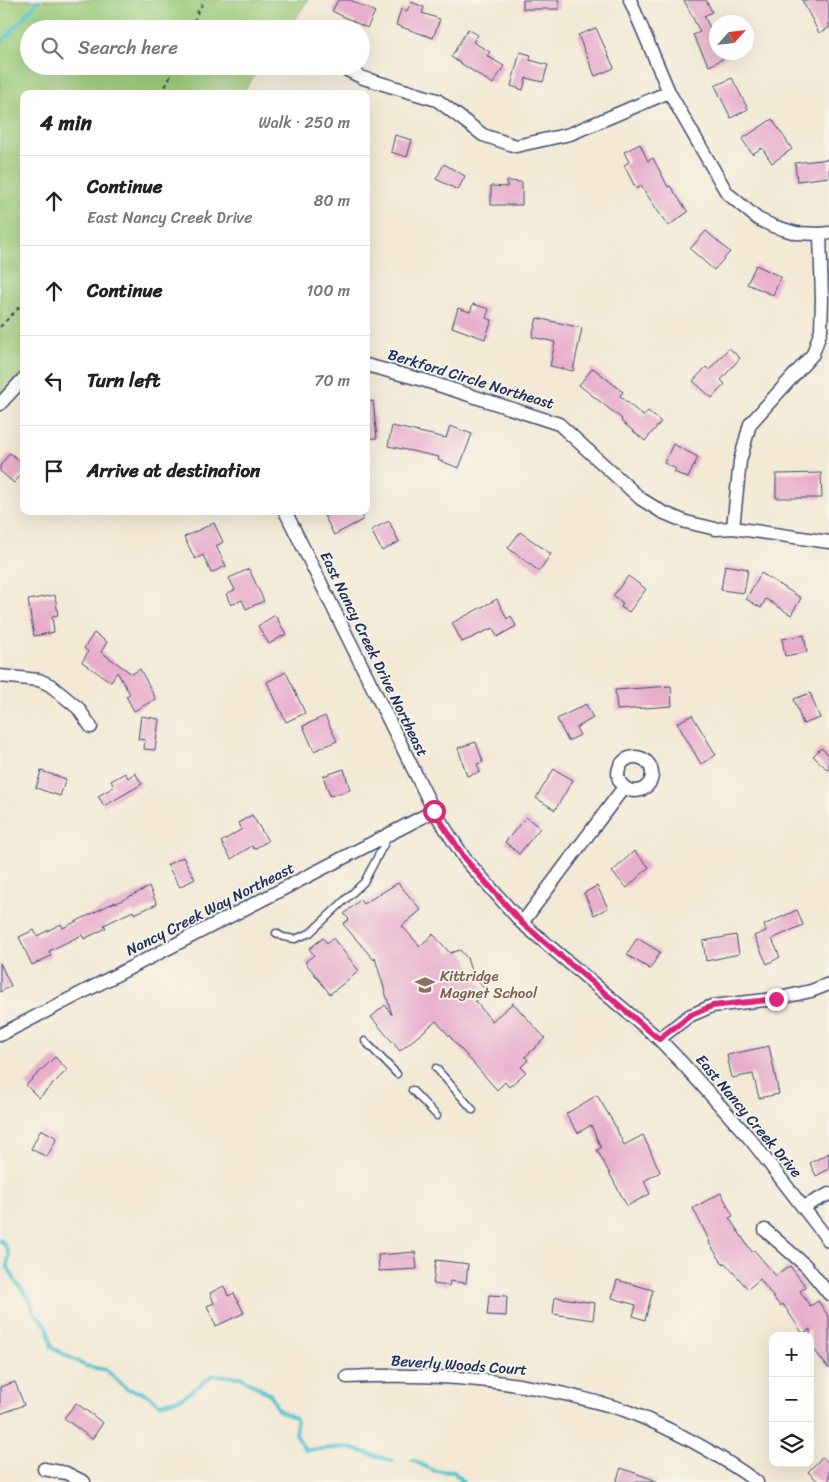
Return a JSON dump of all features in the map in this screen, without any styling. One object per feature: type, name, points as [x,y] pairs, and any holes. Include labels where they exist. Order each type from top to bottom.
[{"type":"street","points":[[630,0],[670,92],[727,193],[758,219],[773,226],[796,233],[824,234],[821,330],[813,354],[750,424],[740,461],[733,528]]},
{"type":"street","points":[[357,75],[436,100],[483,135],[516,146],[570,134],[670,92]]},
{"type":"street","name":"Berkford Circle Northeast","points":[[370,366],[423,380],[559,424],[641,499],[662,512],[686,522],[716,529],[733,528],[829,542]]},
{"type":"street","points":[[0,404],[20,382]]},
{"type":"street","name":"East Nancy Creek Drive Northeast","points":[[287,515],[434,811]]},
{"type":"street","points":[[0,676],[39,680],[50,685],[78,708],[91,727]]},
{"type":"street","points":[[522,923],[624,788]]},
{"type":"street","points":[[434,811],[465,859],[522,923],[659,1039],[689,1016],[712,1006],[776,999],[811,991],[829,984]]},
{"type":"street","name":"Nancy Creek Way Northeast","points":[[0,1035],[434,811]]},
{"type":"street","name":"East Nancy Creek Drive","points":[[659,1039],[745,1133],[829,1241]]},
{"type":"street","points":[[803,1207],[829,1194]]},
{"type":"street","points":[[765,1230],[806,1266],[829,1294]]},
{"type":"street","name":"Beverly Woods Court","points":[[347,1377],[381,1375],[473,1379],[533,1387],[588,1400],[624,1410],[679,1434],[719,1456],[758,1482]]},
{"type":"street","points":[[44,1469],[66,1473],[84,1482]]},
{"type":"lane","points":[[276,934],[295,939],[310,933],[364,882],[390,834]]},
{"type":"lane","points":[[366,1041],[397,1074]]},
{"type":"lane","points":[[436,1068],[473,1110]]},
{"type":"lane","points":[[412,1090],[437,1116]]},
{"type":"path","points":[[194,20],[205,0]]},
{"type":"path","points":[[164,90],[171,75]]},
{"type":"path","points":[[0,327],[20,306]]},
{"type":"green space","points":[[0,0],[308,0],[294,20],[20,20],[20,75],[255,75],[245,90],[20,90],[20,380],[0,403]]},
{"type":"building","points":[[338,0],[350,0],[375,12],[370,22],[370,20],[351,20],[332,11]]},
{"type":"building","points":[[523,0],[559,0],[559,9],[523,9]]},
{"type":"building","points":[[684,0],[706,0],[712,12],[704,16],[709,26],[709,60],[721,60],[709,66],[693,35],[700,32]]},
{"type":"building","points":[[802,0],[827,0],[829,4],[829,28],[819,33]]},
{"type":"building","points":[[411,2],[424,7],[422,13],[440,19],[433,38],[396,25],[401,9],[407,11]]},
{"type":"building","points":[[596,28],[614,68],[595,76],[578,35]]},
{"type":"building","points":[[468,29],[478,35],[473,42],[490,52],[487,56],[504,66],[493,84],[451,57]]},
{"type":"building","points":[[520,52],[531,55],[530,60],[548,65],[543,82],[526,78],[523,90],[511,86]]},
{"type":"building","points":[[732,78],[748,109],[731,118],[715,86]]},
{"type":"building","points":[[772,119],[792,149],[772,163],[762,148],[752,154],[742,139]]},
{"type":"building","points":[[395,135],[412,140],[407,157],[391,152]]},
{"type":"building","points":[[640,144],[648,161],[653,158],[668,187],[670,186],[688,212],[668,226],[641,186],[636,189],[624,165],[629,162],[624,152]]},
{"type":"building","points":[[829,159],[829,177],[797,181],[795,163]]},
{"type":"building","points":[[444,164],[465,176],[458,190],[436,179]]},
{"type":"building","points":[[507,181],[522,182],[522,205],[491,205],[491,186],[507,187]]},
{"type":"building","points":[[706,231],[730,252],[714,270],[690,249]]},
{"type":"building","points":[[756,265],[781,277],[773,295],[747,284]]},
{"type":"building","points":[[473,304],[489,309],[486,318],[492,320],[485,339],[452,327],[458,308],[470,312]]},
{"type":"building","points":[[537,318],[582,328],[573,371],[550,366],[555,342],[532,337]]},
{"type":"building","points":[[729,348],[740,358],[721,380],[725,384],[712,398],[693,381],[706,367],[709,370]]},
{"type":"building","points":[[593,368],[623,392],[620,396],[643,416],[648,411],[661,422],[645,441],[621,421],[622,419],[579,385]]},
{"type":"building","points":[[370,401],[373,401],[377,438],[370,439]]},
{"type":"building","points":[[392,426],[446,438],[450,426],[472,434],[459,468],[438,460],[439,457],[388,446]]},
{"type":"building","points":[[673,444],[698,457],[688,478],[674,472],[676,469],[664,463]]},
{"type":"building","points":[[10,453],[20,461],[20,476],[14,483],[0,471],[0,466]]},
{"type":"building","points":[[821,473],[822,498],[776,498],[776,474]]},
{"type":"building","points":[[324,515],[362,515],[364,519],[334,535]]},
{"type":"building","points":[[389,521],[399,542],[382,551],[371,530]]},
{"type":"building","points":[[214,523],[223,542],[216,546],[226,566],[211,573],[203,555],[195,559],[184,537]]},
{"type":"building","points":[[520,532],[551,554],[539,571],[508,548]]},
{"type":"building","points":[[725,565],[748,569],[744,593],[721,590]]},
{"type":"building","points":[[249,569],[264,601],[246,609],[242,600],[231,605],[226,594],[235,590],[229,578]]},
{"type":"building","points":[[761,573],[801,598],[791,615],[766,599],[761,608],[746,599]]},
{"type":"building","points":[[628,576],[646,589],[629,612],[621,607],[623,603],[613,596]]},
{"type":"building","points":[[55,595],[58,615],[52,616],[54,632],[34,636],[28,600]]},
{"type":"building","points":[[497,599],[507,619],[511,616],[516,626],[497,637],[493,628],[462,642],[452,623]]},
{"type":"building","points":[[275,615],[286,634],[269,644],[258,626]]},
{"type":"building","points":[[94,633],[107,642],[101,652],[132,674],[140,669],[156,699],[134,711],[126,696],[130,694],[117,672],[111,682],[82,662],[88,652],[84,648]]},
{"type":"building","points":[[804,635],[807,652],[785,656],[782,639]]},
{"type":"building","points":[[286,672],[305,713],[286,722],[267,682]]},
{"type":"building","points":[[671,686],[672,706],[617,710],[615,690]]},
{"type":"building","points":[[810,693],[820,718],[803,724],[794,699]]},
{"type":"building","points":[[586,704],[593,718],[576,728],[580,735],[568,741],[557,719]]},
{"type":"building","points":[[692,715],[716,755],[701,764],[677,723]]},
{"type":"building","points":[[141,716],[159,719],[155,750],[144,749],[145,740],[138,739]]},
{"type":"building","points":[[325,716],[337,741],[314,751],[303,726]]},
{"type":"building","points":[[476,742],[483,762],[477,764],[480,772],[467,776],[458,748]]},
{"type":"building","points":[[821,748],[829,755],[829,771],[813,756]]},
{"type":"building","points":[[344,769],[350,790],[330,796],[323,776]]},
{"type":"building","points":[[554,769],[573,780],[555,810],[536,798]]},
{"type":"building","points":[[41,771],[66,779],[60,796],[36,788]]},
{"type":"building","points":[[125,773],[128,778],[135,773],[142,784],[104,806],[98,796],[114,787],[111,781]]},
{"type":"building","points":[[252,815],[268,841],[254,849],[252,846],[231,859],[221,842],[242,829],[238,823]]},
{"type":"building","points":[[526,817],[540,828],[519,854],[505,842]]},
{"type":"building","points":[[634,851],[649,867],[627,888],[612,872]]},
{"type":"building","points":[[183,857],[195,879],[180,887],[167,865]]},
{"type":"building","points":[[398,883],[421,910],[402,926],[420,946],[433,934],[450,953],[460,950],[467,958],[472,974],[486,991],[475,1001],[492,1021],[513,1003],[545,1038],[525,1057],[528,1060],[521,1067],[526,1072],[509,1087],[505,1082],[497,1090],[436,1021],[400,1051],[371,1017],[385,1005],[392,1015],[375,958],[374,960],[343,924],[349,919],[344,914],[360,900],[363,904]]},
{"type":"building","points":[[597,886],[608,908],[594,915],[584,893]]},
{"type":"building","points":[[149,887],[157,904],[134,914],[133,911],[104,925],[106,928],[84,939],[82,935],[49,951],[51,956],[32,965],[19,937],[34,930],[37,936],[61,924],[63,928]]},
{"type":"building","points":[[797,910],[803,925],[772,939],[780,957],[767,964],[754,936],[766,931],[764,925]]},
{"type":"building","points":[[736,935],[739,954],[706,961],[703,941]]},
{"type":"building","points":[[323,938],[327,943],[333,938],[359,971],[330,994],[305,962],[314,955],[309,949]]},
{"type":"building","points":[[637,938],[660,952],[650,969],[627,955]]},
{"type":"building","points":[[0,963],[11,986],[0,992]]},
{"type":"building","points":[[769,1046],[779,1094],[759,1098],[753,1074],[732,1078],[727,1055]]},
{"type":"building","points":[[55,1057],[67,1070],[39,1098],[26,1085]]},
{"type":"building","points":[[597,1095],[624,1145],[643,1135],[660,1172],[644,1181],[650,1194],[627,1206],[597,1150],[601,1148],[591,1125],[578,1133],[566,1114]]},
{"type":"building","points":[[41,1129],[57,1138],[47,1157],[31,1149]]},
{"type":"building","points":[[829,1153],[829,1169],[816,1176],[810,1163]]},
{"type":"building","points":[[721,1193],[733,1216],[729,1218],[752,1252],[754,1250],[776,1276],[790,1266],[806,1287],[800,1291],[810,1306],[818,1301],[829,1317],[829,1369],[814,1349],[814,1332],[810,1332],[810,1329],[802,1332],[783,1304],[780,1306],[760,1279],[748,1289],[725,1263],[723,1264],[709,1243],[693,1208]]},
{"type":"building","points":[[415,1252],[417,1269],[379,1271],[378,1255]]},
{"type":"building","points":[[436,1260],[468,1264],[466,1283],[450,1281],[449,1286],[433,1284]]},
{"type":"building","points":[[617,1280],[653,1290],[645,1320],[633,1316],[636,1305],[612,1298]]},
{"type":"building","points":[[224,1286],[228,1296],[234,1293],[244,1313],[216,1326],[207,1306],[214,1303],[210,1293]]},
{"type":"building","points":[[489,1295],[507,1296],[506,1316],[487,1315]]},
{"type":"building","points":[[555,1297],[595,1303],[593,1320],[553,1314]]},
{"type":"building","points":[[15,1382],[24,1405],[0,1414],[0,1387]]},
{"type":"building","points":[[76,1403],[103,1423],[92,1439],[64,1418]]},
{"type":"building","points":[[822,1457],[829,1463],[829,1482],[819,1482],[808,1472]]},
{"type":"building","points":[[621,1468],[657,1481],[616,1482]]},
{"type":"waterway","points":[[21,20],[39,0]]},
{"type":"waterway","points":[[0,44],[20,21]]},
{"type":"waterway","points":[[0,1240],[8,1251],[7,1266],[16,1282],[29,1298],[34,1313],[47,1326],[52,1348],[86,1366],[106,1370],[127,1389],[145,1393],[160,1404],[182,1398],[213,1375],[240,1377],[271,1395],[278,1410],[296,1418],[296,1434],[305,1450],[347,1447],[393,1461]]},
{"type":"waterway","points":[[412,1460],[435,1471],[454,1472],[463,1482]]},
{"type":"place","name":"Kittridge Magnet School","points":[[425,985]]},
{"type":"route","points":[[434,811],[465,859],[522,923],[659,1039],[689,1016],[712,1006],[776,999]]}]
